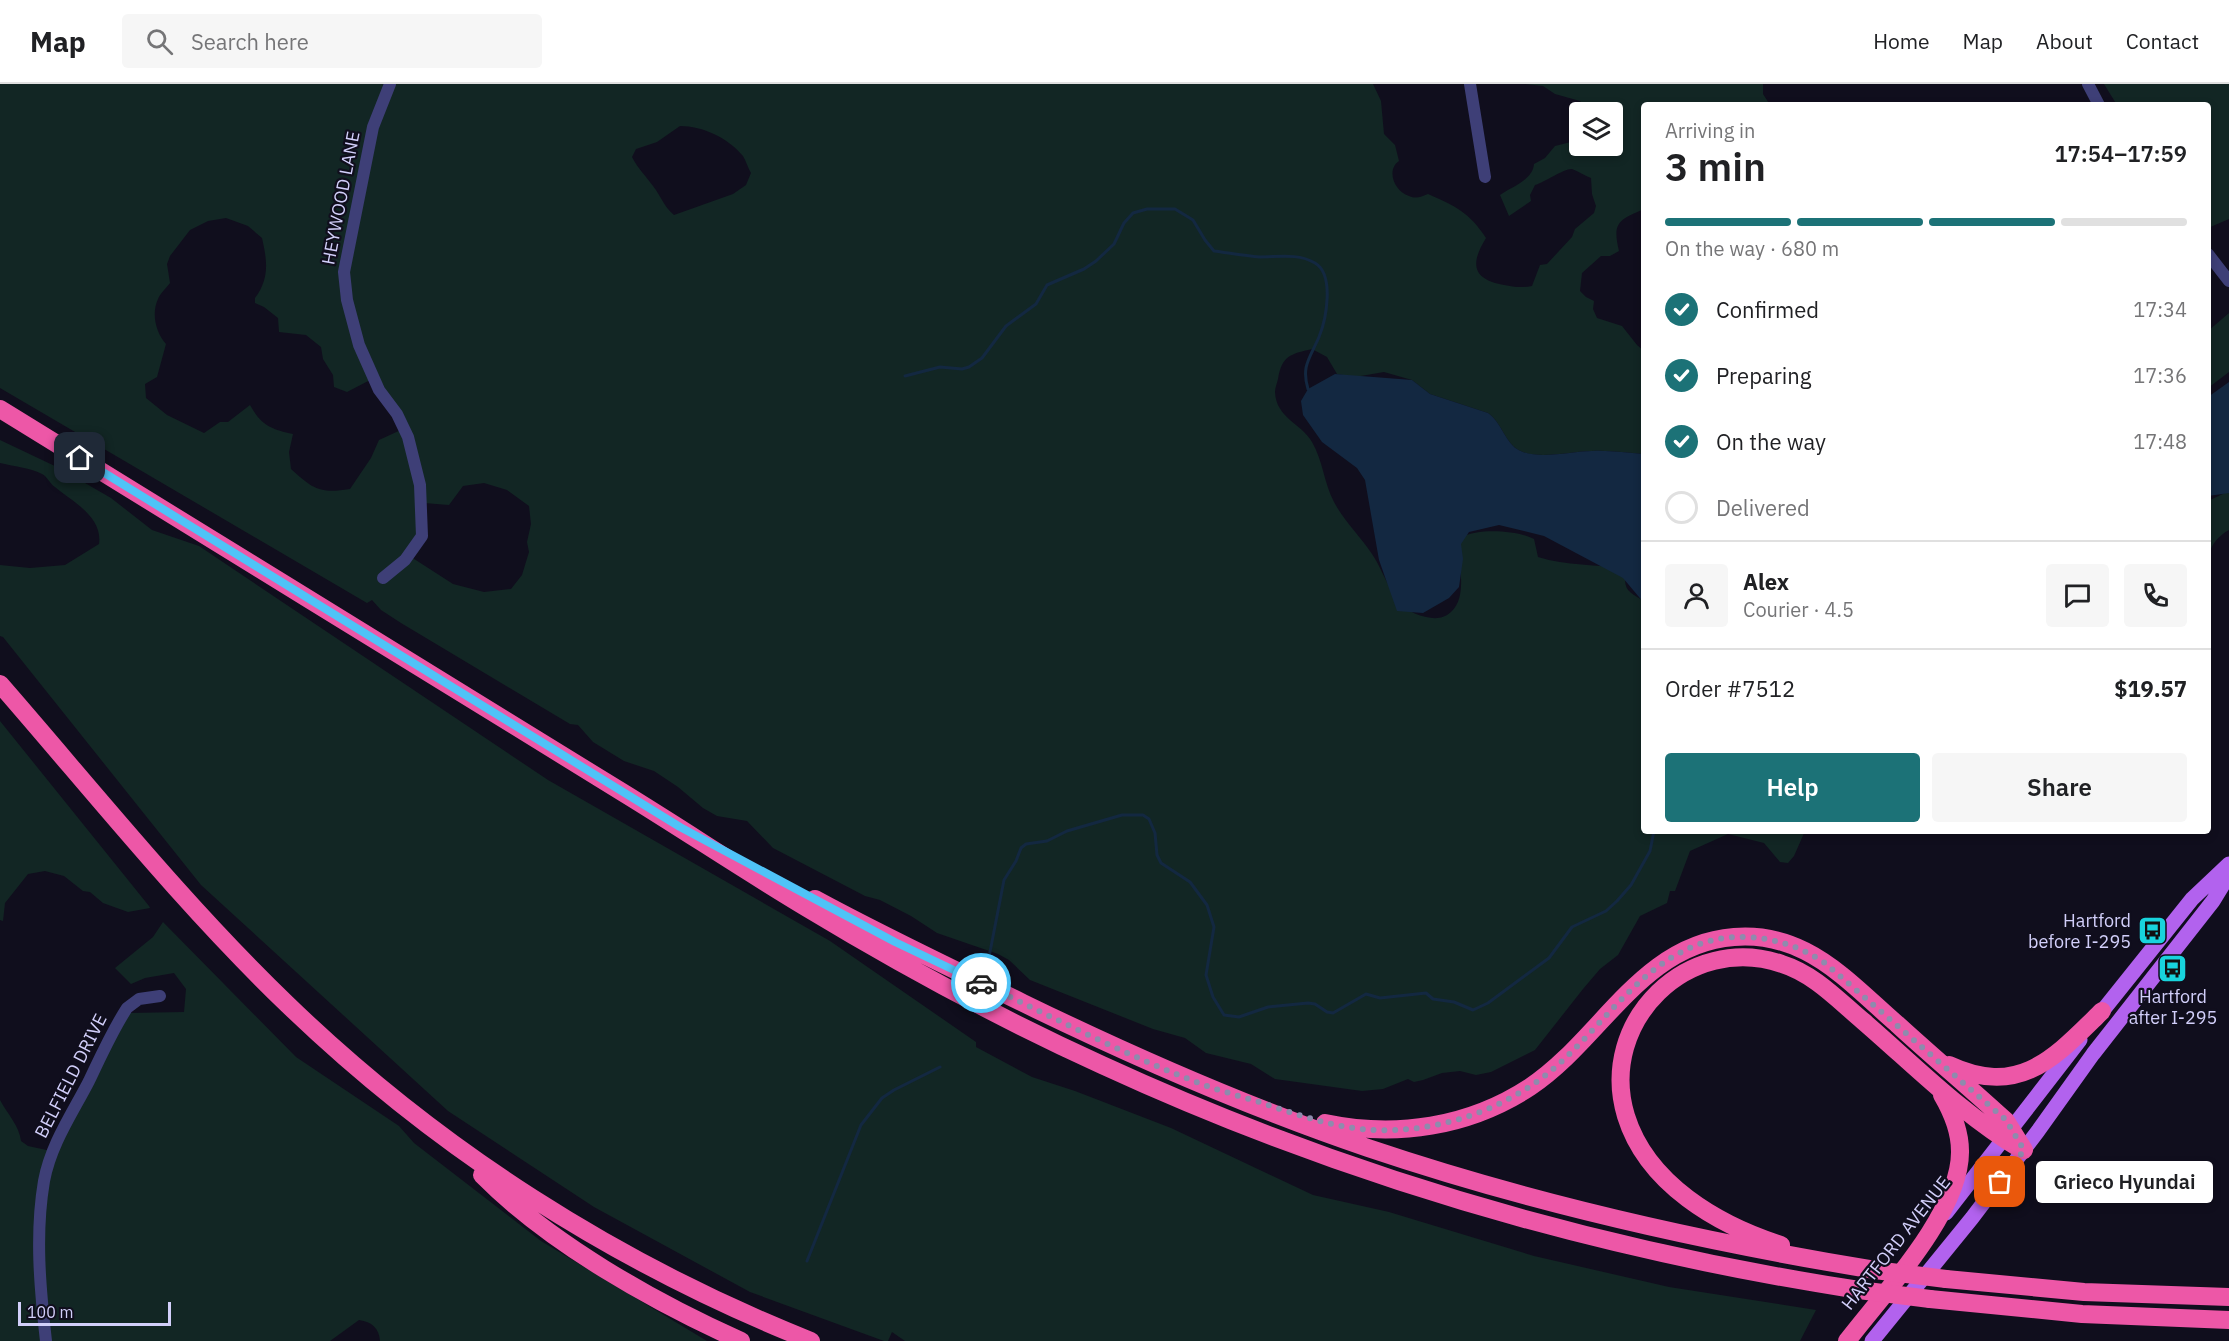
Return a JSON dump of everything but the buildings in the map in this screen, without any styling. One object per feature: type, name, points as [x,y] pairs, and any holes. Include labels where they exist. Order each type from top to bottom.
[{"type":"highway","points":[[0,409],[680,827],[791,898],[937,983],[1088,1059],[1226,1118],[1384,1176],[1537,1223],[1683,1259],[1860,1290],[1930,1299],[2102,1315],[2229,1320]]},
{"type":"highway","points":[[0,684],[171,881],[260,977],[341,1054],[442,1136],[533,1199],[605,1242],[729,1306],[812,1341]]},
{"type":"highway","points":[[680,827],[912,950],[1088,1035],[1192,1081],[1366,1148],[1547,1203],[1702,1240],[1875,1270],[1946,1279],[2093,1292],[2229,1297]]},
{"type":"highway","points":[[1192,1081],[1305,1118],[1340,1126],[1396,1130],[1451,1122],[1501,1103],[1544,1077],[1639,982],[1665,960],[1701,944],[1739,937],[1778,941],[1814,955],[1846,979],[2006,1120],[2008,1133]]},
{"type":"highway","points":[[1875,1270],[1799,1250],[1746,1232],[1710,1214],[1682,1193],[1653,1163],[1632,1130],[1623,1101],[1621,1069],[1629,1036],[1643,1010],[1667,984],[1706,963],[1728,958],[1749,957],[1784,964],[1813,979],[1977,1119],[2008,1133],[2024,1150]]},
{"type":"highway","points":[[1930,1054],[1957,1069],[1975,1074],[2003,1077],[2021,1074],[2048,1061],[2102,1011]]},
{"type":"highway","points":[[1928,1077],[1943,1096],[1954,1119],[1960,1152],[1954,1182],[1928,1236]]},
{"type":"highway","points":[[442,1136],[506,1198],[570,1246],[650,1294],[741,1341]]},
{"type":"highway","name":"HARTFORD AVENUE","points":[[1847,1341],[1928,1236]]},
{"type":"main road","name":"HARTFORD AVENUE","points":[[1928,1236],[2192,899],[2229,864]]},
{"type":"main road","points":[[1872,1341],[2024,1150],[2093,1054],[2213,901],[2229,875]]},
{"type":"street","name":"HEYWOOD LANE","points":[[383,578],[405,560],[422,536],[420,486],[408,437],[397,414],[368,368],[359,345],[347,300],[344,272],[373,127],[390,84]]},
{"type":"street","points":[[1470,84],[1485,177]]},
{"type":"street","points":[[2088,84],[2097,102]]},
{"type":"street","points":[[2211,258],[2229,281]]},
{"type":"street","name":"BELFIELD DRIVE","points":[[46,1341],[39,1282],[40,1241],[44,1182],[51,1156],[65,1122],[127,1008],[139,999],[160,996]]},
{"type":"green space","points":[[0,84],[1373,84],[1381,101],[1384,134],[1395,145],[1399,161],[1392,175],[1399,190],[1414,197],[1428,194],[1454,206],[1467,216],[1486,238],[1476,263],[1480,274],[1493,282],[1521,287],[1532,286],[1540,265],[1547,264],[1572,237],[1575,229],[1594,213],[1596,206],[1592,194],[1591,178],[1572,169],[1560,173],[1535,185],[1530,195],[1531,201],[1509,216],[1500,195],[1526,179],[1533,170],[1534,164],[1545,158],[1555,146],[1569,142],[1569,156],[1623,156],[1623,102],[1581,102],[1555,94],[1543,86],[1525,84],[1763,84],[1763,94],[1768,102],[1641,102],[1641,210],[1623,219],[1617,228],[1619,251],[1610,256],[1601,256],[1582,273],[1580,291],[1594,301],[1593,309],[1597,318],[1622,326],[1641,348],[1641,454],[1611,451],[1543,455],[1524,453],[1513,446],[1488,413],[1430,394],[1412,380],[1384,372],[1355,377],[1337,374],[1327,357],[1312,349],[1288,357],[1280,371],[1275,392],[1276,401],[1284,414],[1312,442],[1338,509],[1378,563],[1399,601],[1415,614],[1442,617],[1457,605],[1461,587],[1460,546],[1462,537],[1478,532],[1498,531],[1527,536],[1534,539],[1538,557],[1549,560],[1626,569],[1626,586],[1641,599],[1641,834],[1728,834],[1690,851],[1675,891],[1670,891],[1667,903],[1640,916],[1618,955],[1600,969],[1535,1050],[1491,1072],[1476,1075],[1460,1071],[1442,1073],[1414,1082],[1408,1079],[1383,1089],[1362,1091],[1275,1079],[1251,1064],[1206,1053],[1185,1038],[1153,1029],[1030,980],[1009,960],[998,954],[937,933],[911,916],[880,900],[865,896],[773,848],[747,821],[717,816],[703,808],[654,771],[624,761],[593,742],[578,725],[570,724],[401,623],[381,610],[372,600],[367,603],[0,388]],"holes":[[[680,126],[697,128],[714,134],[730,144],[743,156],[751,173],[746,185],[733,194],[674,215],[632,157],[636,149],[657,142]],[[226,218],[248,226],[262,238],[265,254],[265,276],[255,303],[278,318],[279,332],[306,335],[321,347],[323,359],[333,375],[334,387],[347,392],[372,379],[403,429],[379,440],[371,458],[350,489],[324,490],[311,485],[299,476],[291,469],[289,452],[293,434],[267,425],[250,405],[228,422],[220,422],[204,433],[167,415],[146,398],[145,384],[157,377],[166,344],[157,329],[155,311],[159,297],[170,283],[167,264],[170,256],[190,230],[208,221]],[[484,483],[507,490],[529,506],[531,524],[527,542],[529,552],[522,575],[511,589],[484,592],[453,584],[408,555],[420,536],[424,503],[449,505],[463,486]]]},
{"type":"green space","points":[[2104,84],[2229,84],[2229,219],[2211,227],[2211,102],[2115,102]]},
{"type":"green space","points":[[2229,313],[2229,372],[2211,386],[2211,328]]},
{"type":"green space","points":[[0,440],[59,468],[111,498],[152,530],[199,546],[548,780],[830,941],[976,1042],[976,1047],[1032,1077],[1171,1128],[1313,1195],[1389,1212],[1534,1256],[1669,1287],[1816,1310],[1800,1341],[905,1341],[892,1332],[888,1341],[884,1341],[750,1292],[594,1207],[448,1111],[201,885],[0,636],[0,565],[30,568],[65,565],[99,544],[99,534],[92,518],[53,486],[44,475],[0,463]]},
{"type":"green space","points":[[2229,491],[2229,530],[2211,548],[2211,500]]},
{"type":"green space","points":[[0,721],[150,908],[128,912],[103,903],[64,876],[45,871],[28,874],[5,903],[3,921],[0,920]]},
{"type":"green space","points":[[1728,834],[1804,834],[1794,856],[1788,863],[1780,862],[1764,843]]},
{"type":"green space","points":[[163,922],[296,1057],[399,1126],[414,1143],[541,1241],[707,1341],[380,1341],[374,1326],[359,1320],[330,1341],[0,1341],[0,1100],[16,1125],[21,1141],[28,1146],[51,1151],[129,1013],[184,1012],[186,989],[174,973],[145,978],[131,984],[115,968],[153,937]]},
{"type":"water","points":[[1335,374],[1412,380],[1430,394],[1488,413],[1513,446],[1525,453],[1554,455],[1584,451],[1611,451],[1641,454],[1641,599],[1623,578],[1544,536],[1499,525],[1469,532],[1461,544],[1463,559],[1459,587],[1449,598],[1423,613],[1397,611],[1379,560],[1365,480],[1357,468],[1322,442],[1303,415],[1301,401],[1308,389]]},
{"type":"water","points":[[2229,382],[2229,493],[2211,496],[2211,395]]},
{"type":"waterway","points":[[905,376],[940,367],[962,369],[969,367],[982,358],[1006,326],[1036,304],[1047,285],[1084,269],[1096,261],[1114,244],[1124,223],[1133,213],[1147,209],[1175,209],[1193,220],[1214,251],[1260,257],[1302,258],[1315,263],[1321,269],[1327,287],[1326,309],[1322,329],[1306,368],[1308,389]]},
{"type":"waterway","points":[[989,957],[1004,880],[1021,848],[1026,844],[1047,841],[1067,831],[1122,815],[1143,815],[1149,819],[1155,833],[1157,855],[1161,863],[1190,882],[1207,905],[1214,927],[1206,975],[1213,997],[1224,1015],[1239,1017],[1268,1007],[1308,1003],[1333,1013],[1366,994],[1380,998],[1426,993],[1433,999],[1454,1002],[1473,1010],[1488,1003],[1549,958],[1572,927],[1606,911],[1617,901],[1631,885],[1650,851],[1653,834]]},
{"type":"waterway","points":[[807,1261],[861,1125],[882,1098],[940,1067]]},
{"type":"way so far","points":[[981,983],[1088,1035],[1192,1081],[1323,1123],[1359,1129],[1414,1129],[1467,1117],[1501,1103],[1530,1086],[1569,1054],[1644,977],[1677,953],[1713,940],[1739,937],[1765,938],[1814,955],[1836,971],[2006,1120],[2024,1150],[2000,1182]]},
{"type":"place","name":"Hartford before I-295","points":[[2152,931]]},
{"type":"place","name":"Hartford after I-295","points":[[2173,968]]},
{"type":"place","name":"Grieco Hyundai","points":[[2000,1182]]},
{"type":"route","points":[[80,458],[680,827],[895,942],[981,983]]}]
